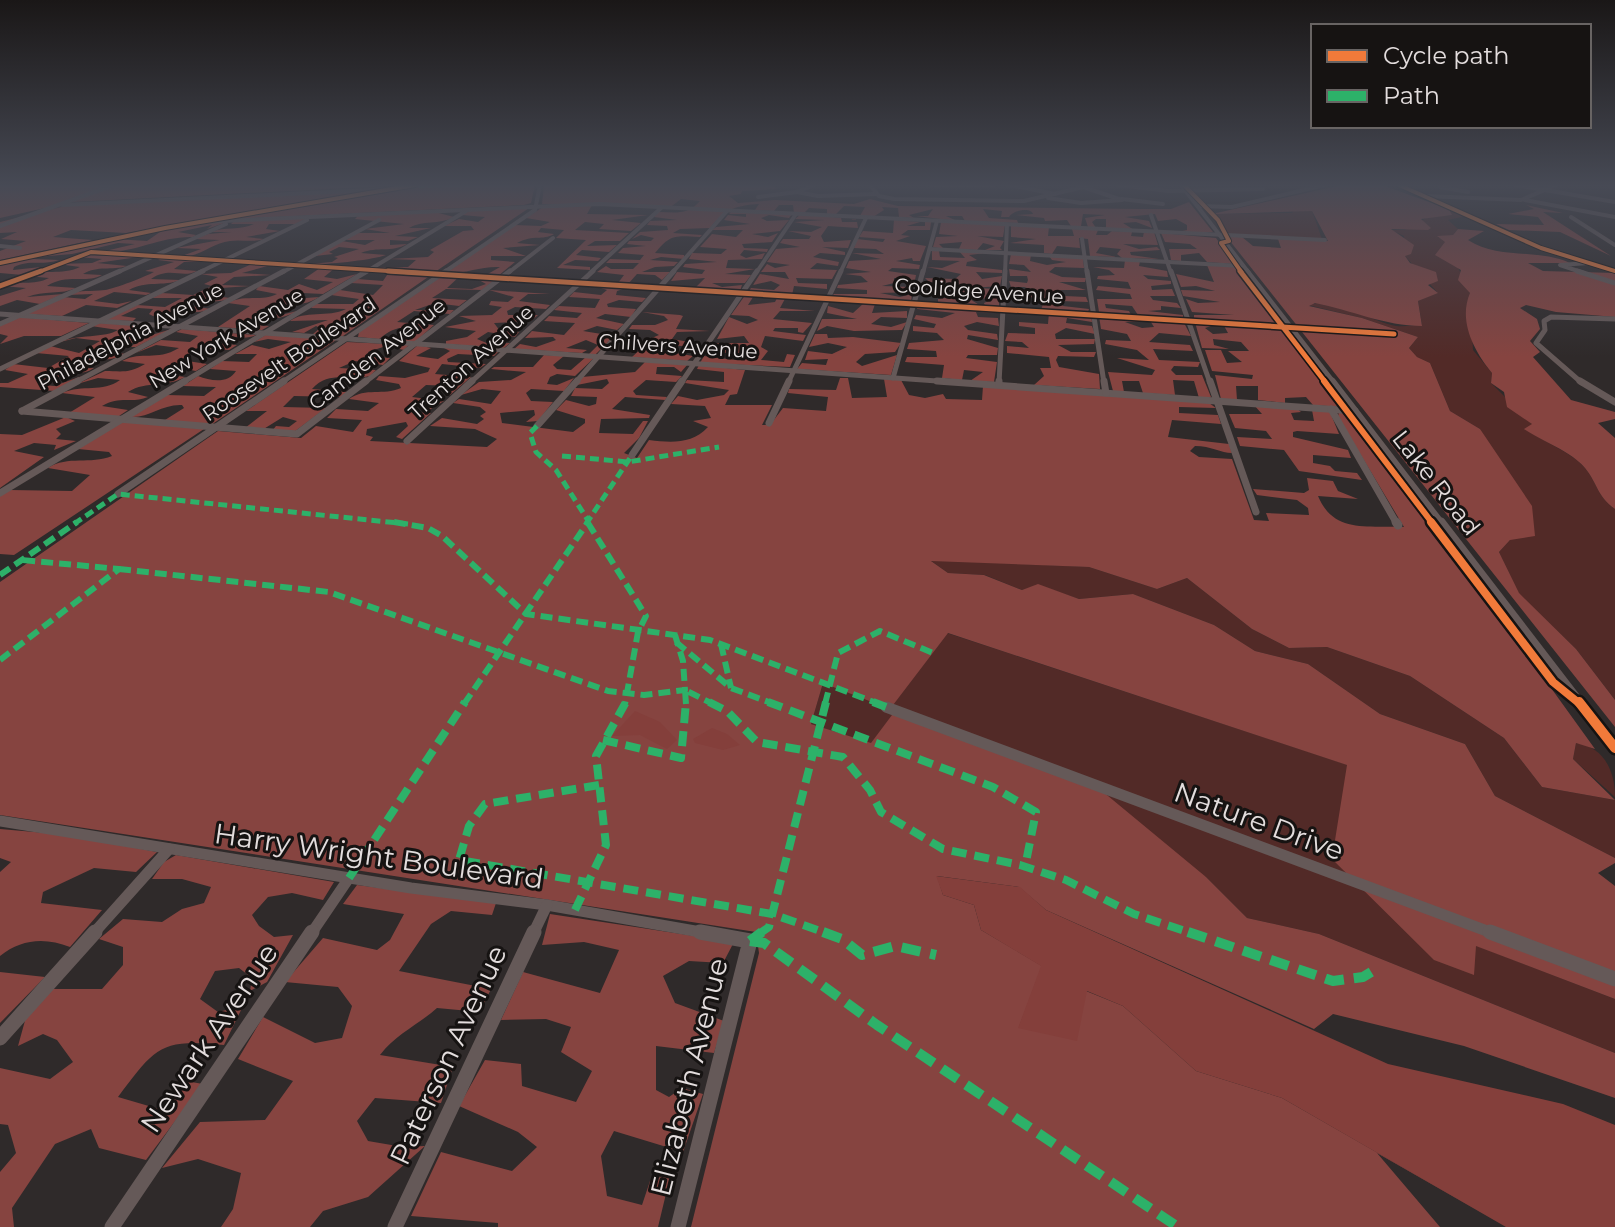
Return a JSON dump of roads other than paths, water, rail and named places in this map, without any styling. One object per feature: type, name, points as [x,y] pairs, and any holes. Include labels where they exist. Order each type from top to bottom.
[{"type":"main road","points":[[0,263],[99,242]]},
{"type":"main road","points":[[1531,242],[1615,271]]},
{"type":"street","points":[[0,324],[186,242]]},
{"type":"street","points":[[0,369],[262,242]]},
{"type":"street","name":"Philadelphia Avenue","points":[[122,420],[22,411],[338,242]]},
{"type":"street","name":"New York Avenue","points":[[0,493],[414,242]]},
{"type":"street","name":"Roosevelt Boulevard","points":[[118,494],[488,242]]},
{"type":"street","name":"Camden Avenue","points":[[215,429],[297,434],[548,242]]},
{"type":"street","name":"Trenton Avenue","points":[[407,441],[624,242]]},
{"type":"street","points":[[537,426],[699,242]]},
{"type":"street","points":[[632,455],[776,242]]},
{"type":"street","points":[[769,423],[854,242]]},
{"type":"street","points":[[893,378],[932,242]]},
{"type":"street","points":[[999,385],[1006,242]]},
{"type":"street","points":[[1082,242],[1106,393]]},
{"type":"street","points":[[1160,242],[1256,512]]},
{"type":"street","name":"Lake Road","points":[[1225,242],[1615,748]]},
{"type":"street","points":[[0,246],[20,248]]},
{"type":"street","points":[[930,249],[1242,266]]},
{"type":"street","name":"Coolidge Avenue","points":[[0,286],[83,253],[1394,334]]},
{"type":"street","points":[[1588,263],[1560,265],[1615,283]]},
{"type":"street","name":"Chilvers Avenue","points":[[0,314],[1355,411]]},
{"type":"street","points":[[1615,319],[1551,317],[1544,321],[1545,330],[1536,343],[1588,388],[1615,402]]},
{"type":"street","points":[[1331,409],[1398,525]]},
{"type":"street","points":[[122,420],[215,429]]},
{"type":"street","name":"Nature Drive","points":[[886,707],[1615,979]]},
{"type":"street","name":"Harry Wright Boulevard","points":[[0,821],[349,878],[547,905],[750,941]]},
{"type":"street","points":[[0,1038],[169,849]]},
{"type":"street","name":"Newark Avenue","points":[[112,1227],[349,878]]},
{"type":"street","name":"Paterson Avenue","points":[[395,1227],[547,905]]},
{"type":"street","name":"Elizabeth Avenue","points":[[678,1227],[750,941]]}]
